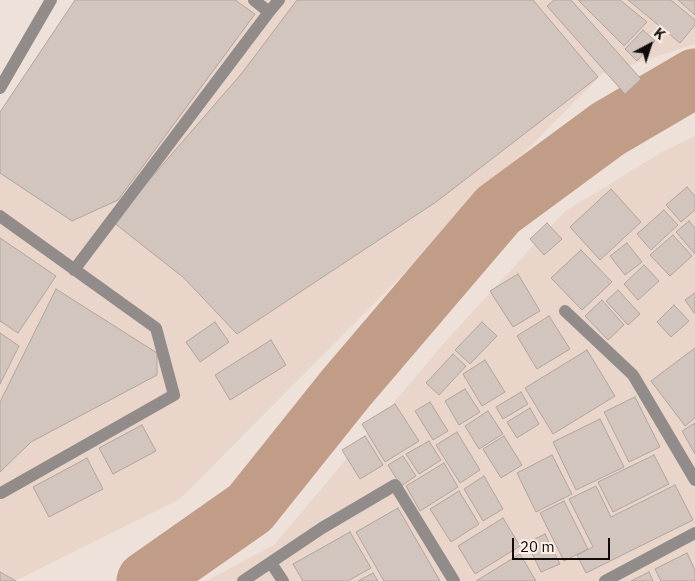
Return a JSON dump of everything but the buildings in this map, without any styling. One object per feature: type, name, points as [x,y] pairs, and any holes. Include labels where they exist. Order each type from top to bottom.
[{"type":"street","points":[[0,88],[51,0]]},
{"type":"street","points":[[254,0],[270,12]]},
{"type":"street","points":[[74,270],[279,0]]},
{"type":"street","points":[[0,216],[156,328],[174,395],[1,493]]},
{"type":"street","points":[[565,311],[633,375],[695,480]]},
{"type":"street","points":[[243,581],[322,528],[395,485],[454,581]]},
{"type":"street","points":[[605,581],[695,533]]},
{"type":"street","points":[[271,563],[283,581]]},
{"type":"shaded area","points":[[101,0],[695,0],[695,44],[602,74],[180,499],[15,581],[0,581],[0,169]]},
{"type":"shaded area","points":[[695,136],[695,581],[206,581],[274,545],[445,342],[564,212],[662,152]]},
{"type":"waterway","points":[[146,581],[250,508],[346,388],[498,210],[608,129],[695,78]]}]
